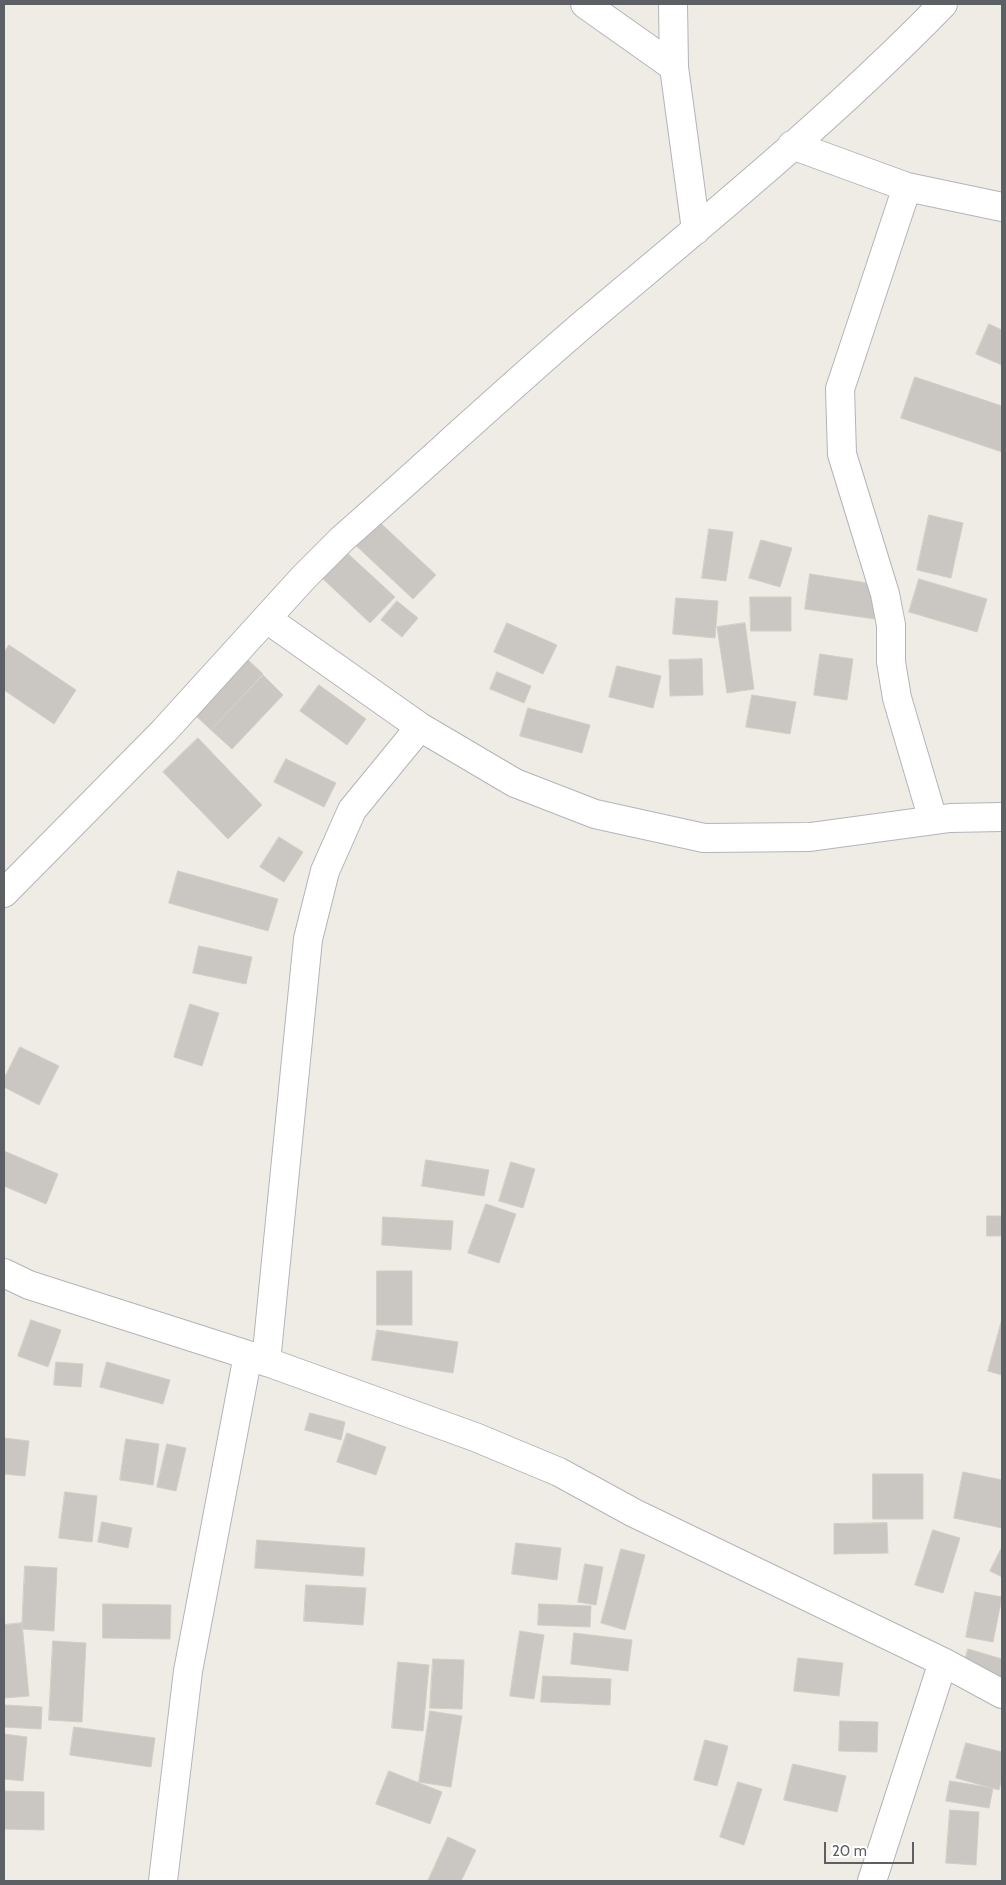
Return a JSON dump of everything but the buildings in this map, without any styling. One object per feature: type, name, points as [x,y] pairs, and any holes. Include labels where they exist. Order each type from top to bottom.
[{"type":"street","points":[[585,4],[674,67]]},
{"type":"street","points":[[673,4],[674,67],[696,230]]},
{"type":"street","points":[[4,893],[164,731],[342,539],[586,323],[696,230],[792,145],[901,47],[943,4]]},
{"type":"street","points":[[792,145],[907,187],[1002,207]]},
{"type":"street","points":[[907,187],[840,389],[840,423],[842,454],[885,594],[891,625],[891,662],[897,698],[933,820]]},
{"type":"street","points":[[267,619],[420,727],[515,783],[595,814],[704,838],[810,837],[933,820],[972,816],[1002,817]]},
{"type":"street","points":[[163,1881],[188,1670],[257,1358],[308,939],[325,871],[352,810],[420,727]]},
{"type":"street","points":[[4,1273],[29,1285],[257,1358],[475,1437],[559,1472],[634,1513],[943,1662],[1002,1694]]},
{"type":"street","points":[[872,1881],[943,1662]]}]
